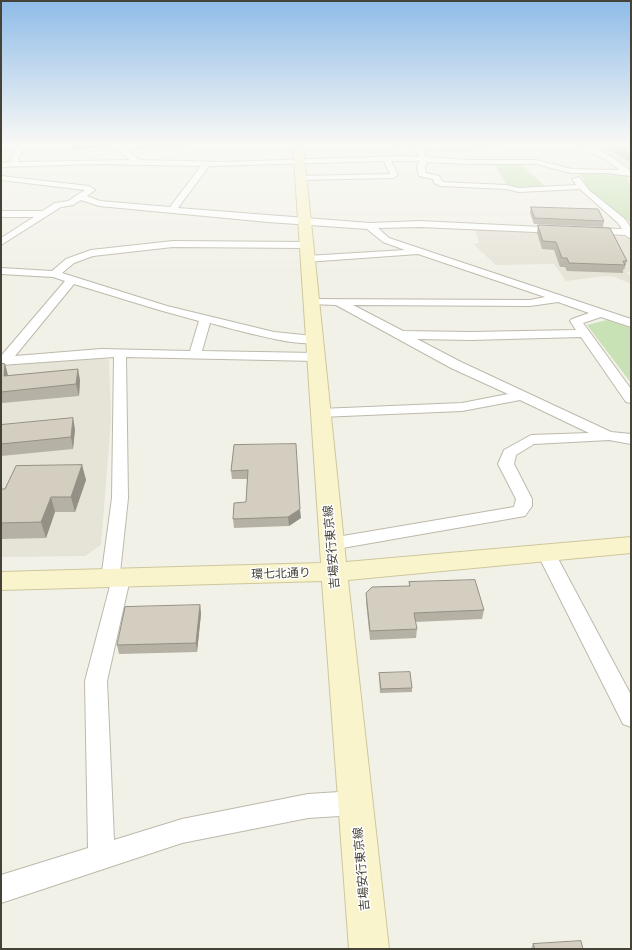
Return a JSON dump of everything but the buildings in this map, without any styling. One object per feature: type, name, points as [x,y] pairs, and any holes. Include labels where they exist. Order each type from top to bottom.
[{"type":"main road","name":"吉場安行東京線","points":[[301,188],[305,252],[369,949]]},
{"type":"main road","name":"環七北通り","points":[[1,581],[116,579],[333,558],[546,553],[631,545]]},
{"type":"street","points":[[1,242],[58,205],[70,203],[81,197],[91,190],[89,188]]},
{"type":"street","points":[[173,209],[188,188]]},
{"type":"street","points":[[514,188],[519,190],[553,188]]},
{"type":"street","points":[[583,188],[616,215],[622,221],[630,234]]},
{"type":"street","points":[[81,197],[99,203],[268,219],[303,220],[370,226],[420,224],[567,230]]},
{"type":"street","points":[[1,214],[43,214]]},
{"type":"street","points":[[370,226],[386,240],[631,324]]},
{"type":"street","points":[[582,230],[630,234]]},
{"type":"street","points":[[54,274],[70,261],[91,253],[173,244],[305,252],[419,252]]},
{"type":"street","points":[[1,271],[54,274],[163,308],[274,336],[314,348]]},
{"type":"street","points":[[3,361],[72,280]]},
{"type":"street","points":[[310,301],[530,303],[558,299]]},
{"type":"street","points":[[338,301],[456,365],[609,436],[630,443]]},
{"type":"street","points":[[600,313],[576,320],[631,399]]},
{"type":"street","points":[[195,355],[206,318]]},
{"type":"street","points":[[401,335],[471,336],[585,333]]},
{"type":"street","points":[[3,361],[101,353],[195,355],[314,348]]},
{"type":"street","points":[[101,857],[96,681],[116,579],[120,498],[120,353]]},
{"type":"street","points":[[320,413],[462,407],[521,396]]},
{"type":"street","points":[[333,558],[519,512],[524,506],[524,499],[506,464],[509,453],[531,440],[609,436]]},
{"type":"street","points":[[546,553],[631,717]]},
{"type":"street","points":[[1,889],[182,831],[308,806],[356,802]]},
{"type":"shaded area","points":[[475,229],[631,237],[631,272],[627,272],[631,278],[631,284],[615,277],[604,276],[566,281],[554,264],[496,265],[473,244],[479,243]]},
{"type":"shaded area","points":[[98,357],[109,360],[111,420],[101,545],[85,556],[1,557],[1,366]]},
{"type":"green space","points":[[631,188],[631,223],[589,189]]},
{"type":"green space","points":[[607,320],[631,328],[631,383],[587,325]]}]
